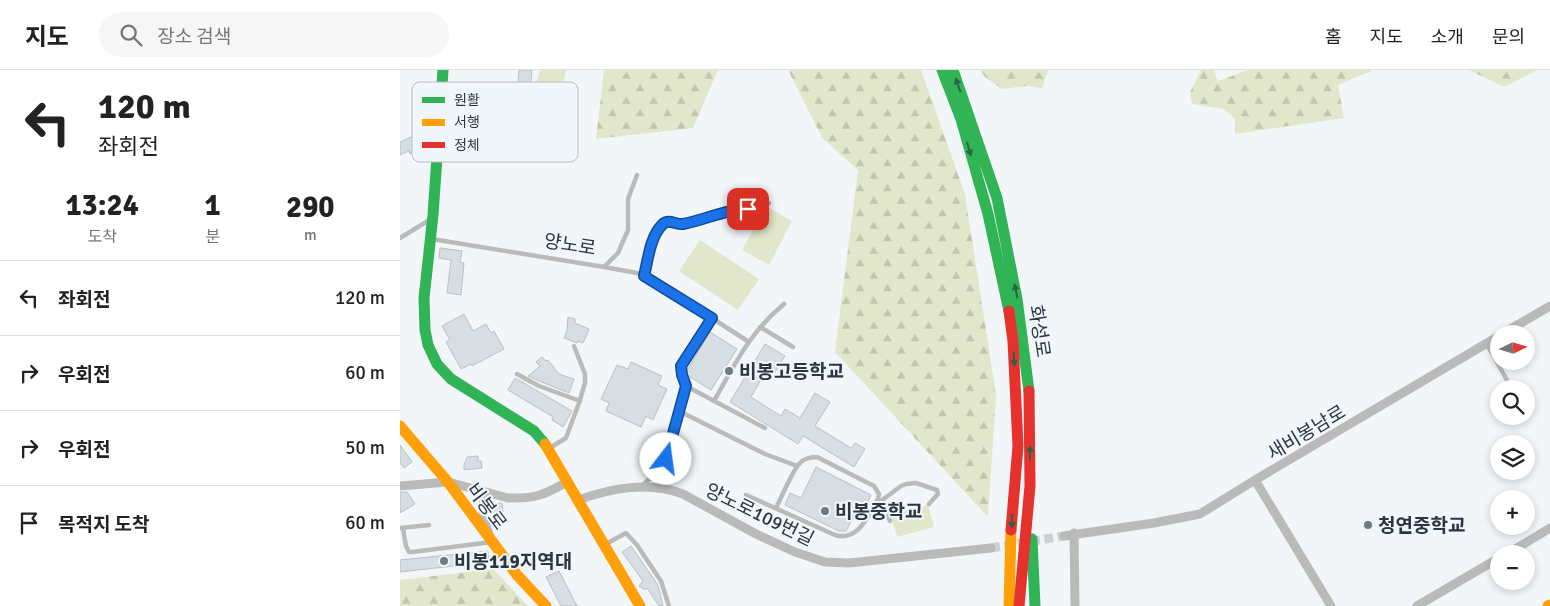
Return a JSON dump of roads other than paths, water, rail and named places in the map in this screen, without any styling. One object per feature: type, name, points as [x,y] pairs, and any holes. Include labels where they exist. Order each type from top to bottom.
[{"type":"main road","name":"화성로","points":[[942,70],[961,119],[988,214],[1008,306],[1013,341],[1018,446],[1012,512],[1009,606]]},
{"type":"main road","name":"화성로","points":[[953,70],[997,198],[1017,299],[1030,382],[1030,486],[1019,606]]},
{"type":"main road","points":[[437,162],[424,304],[424,329],[428,346],[443,373],[542,438],[640,606]]},
{"type":"main road","name":"비봉로","points":[[400,426],[448,482],[517,575],[546,606]]},
{"type":"main road","points":[[1030,486],[1034,606]]},
{"type":"street","points":[[1517,325],[1550,306]]},
{"type":"street","name":"새비봉남로","points":[[1331,606],[1255,480],[1490,341]]},
{"type":"street","points":[[1064,536],[1154,523],[1200,514],[1255,480]]},
{"type":"street","points":[[400,486],[448,482],[508,498],[532,498],[547,494],[567,482]]},
{"type":"street","name":"양노로109번길","points":[[578,500],[608,490],[641,487],[664,488],[683,494],[756,534],[795,552],[824,562],[849,563],[991,548]]},
{"type":"street","points":[[490,493],[484,500],[482,509],[492,542]]},
{"type":"street","points":[[1522,545],[1550,528]]},
{"type":"street","points":[[1074,534],[1076,606]]},
{"type":"street","points":[[1417,606],[1490,563]]},
{"type":"lane","name":"양노로","points":[[430,238],[604,267],[618,253],[628,230],[628,199],[638,175]]},
{"type":"lane","points":[[644,276],[655,236],[663,223],[668,221],[681,224],[738,209],[751,208],[761,203],[769,203]]},
{"type":"lane","points":[[400,238],[433,218]]},
{"type":"lane","points":[[604,267],[644,276],[749,342]]},
{"type":"lane","points":[[714,401],[760,326],[784,304]]},
{"type":"lane","points":[[641,487],[665,463],[686,386],[680,370],[682,363],[712,318]]},
{"type":"lane","points":[[760,326],[793,347]]},
{"type":"lane","points":[[1486,343],[1507,380]]},
{"type":"lane","points":[[548,448],[566,438],[585,383],[585,377],[574,346]]},
{"type":"lane","points":[[517,374],[539,386],[580,400]]},
{"type":"lane","points":[[686,386],[765,428]]},
{"type":"lane","points":[[679,411],[766,454],[797,466]]},
{"type":"lane","points":[[746,495],[836,535],[844,537],[860,530],[879,497],[878,491],[874,486],[818,457],[809,458],[797,466],[776,508]]},
{"type":"lane","points":[[874,507],[901,486],[909,483],[916,483],[938,491],[937,496],[929,504]]},
{"type":"lane","points":[[874,507],[886,512],[890,521]]},
{"type":"lane","points":[[429,525],[402,528],[409,552],[492,542]]},
{"type":"lane","points":[[603,545],[626,533],[661,581],[669,606]]},
{"type":"tunnel","points":[[991,548],[1064,536]]},
{"type":"place","name":"비봉고등학교","points":[[729,371]]},
{"type":"place","name":"비봉중학교","points":[[825,511]]},
{"type":"place","name":"청연중학교","points":[[1368,525]]},
{"type":"place","name":"비봉119지역대","points":[[444,561]]}]
